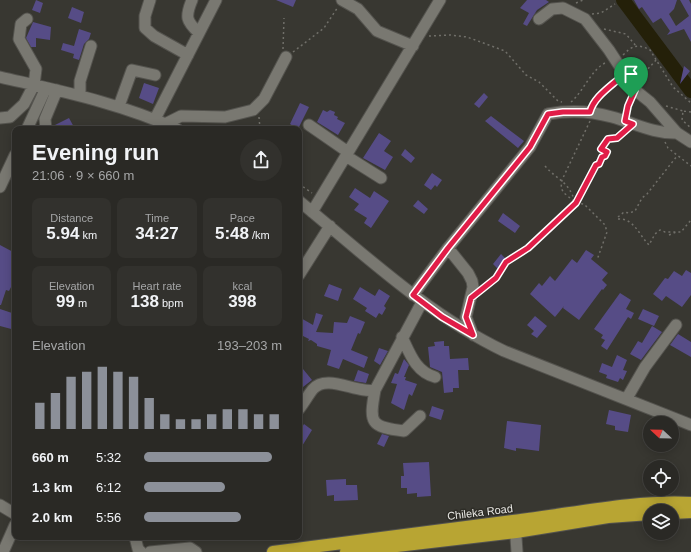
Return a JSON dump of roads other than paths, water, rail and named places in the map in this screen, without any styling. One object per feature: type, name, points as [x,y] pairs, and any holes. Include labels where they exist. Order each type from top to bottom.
[{"type":"highway","name":"Chileka Road","points":[[346,552],[365,551],[515,526],[621,505],[659,502],[691,503]]},
{"type":"highway","points":[[679,513],[691,512]]},
{"type":"highway","name":"Chileka Road","points":[[272,552],[515,526],[643,514]]},
{"type":"street","points":[[150,0],[145,16],[145,28],[154,36],[188,55]]},
{"type":"street","points":[[192,0],[187,12],[188,19],[199,33]]},
{"type":"street","points":[[160,121],[188,55],[216,0]]},
{"type":"street","points":[[312,212],[440,0]]},
{"type":"street","points":[[340,2],[358,9],[377,31],[413,46]]},
{"type":"street","points":[[539,19],[552,9],[562,8],[583,18],[592,27],[616,60],[635,90],[650,102],[677,133],[691,142]]},
{"type":"street","points":[[0,118],[10,117],[24,104],[34,85],[36,69],[19,39],[21,24],[27,19]]},
{"type":"street","points":[[80,95],[80,81],[91,46]]},
{"type":"street","points":[[160,121],[181,116],[225,117],[253,110],[264,99],[286,57]]},
{"type":"street","points":[[119,106],[132,70],[156,75]]},
{"type":"street","points":[[0,77],[80,95],[119,106],[170,126]]},
{"type":"street","points":[[29,126],[51,89]]},
{"type":"street","points":[[46,126],[45,119],[51,89]]},
{"type":"street","points":[[420,416],[404,431],[387,429],[376,424],[372,419],[371,412],[375,390],[402,337],[417,299],[448,248],[530,147],[548,114],[563,112],[590,112],[663,133],[677,133]]},
{"type":"street","points":[[309,125],[381,178]]},
{"type":"street","points":[[0,187],[12,161]]},
{"type":"street","points":[[302,204],[417,299],[473,335],[504,351],[627,398],[691,425]]},
{"type":"street","points":[[302,270],[330,226]]},
{"type":"street","points":[[448,248],[468,273],[472,281],[473,287],[466,317],[473,335]]},
{"type":"street","points":[[627,398],[645,367],[676,325]]},
{"type":"street","points":[[402,337],[419,369],[424,374],[434,377]]},
{"type":"street","points":[[302,405],[314,388],[327,382],[368,392],[375,390]]},
{"type":"street","points":[[0,505],[12,512]]},
{"type":"street","points":[[515,526],[517,552]]},
{"type":"street","points":[[3,552],[12,532]]},
{"type":"street","points":[[136,540],[138,549],[141,552]]},
{"type":"street","points":[[150,552],[190,548],[196,552]]},
{"type":"waterway","points":[[623,0],[691,91]]}]
